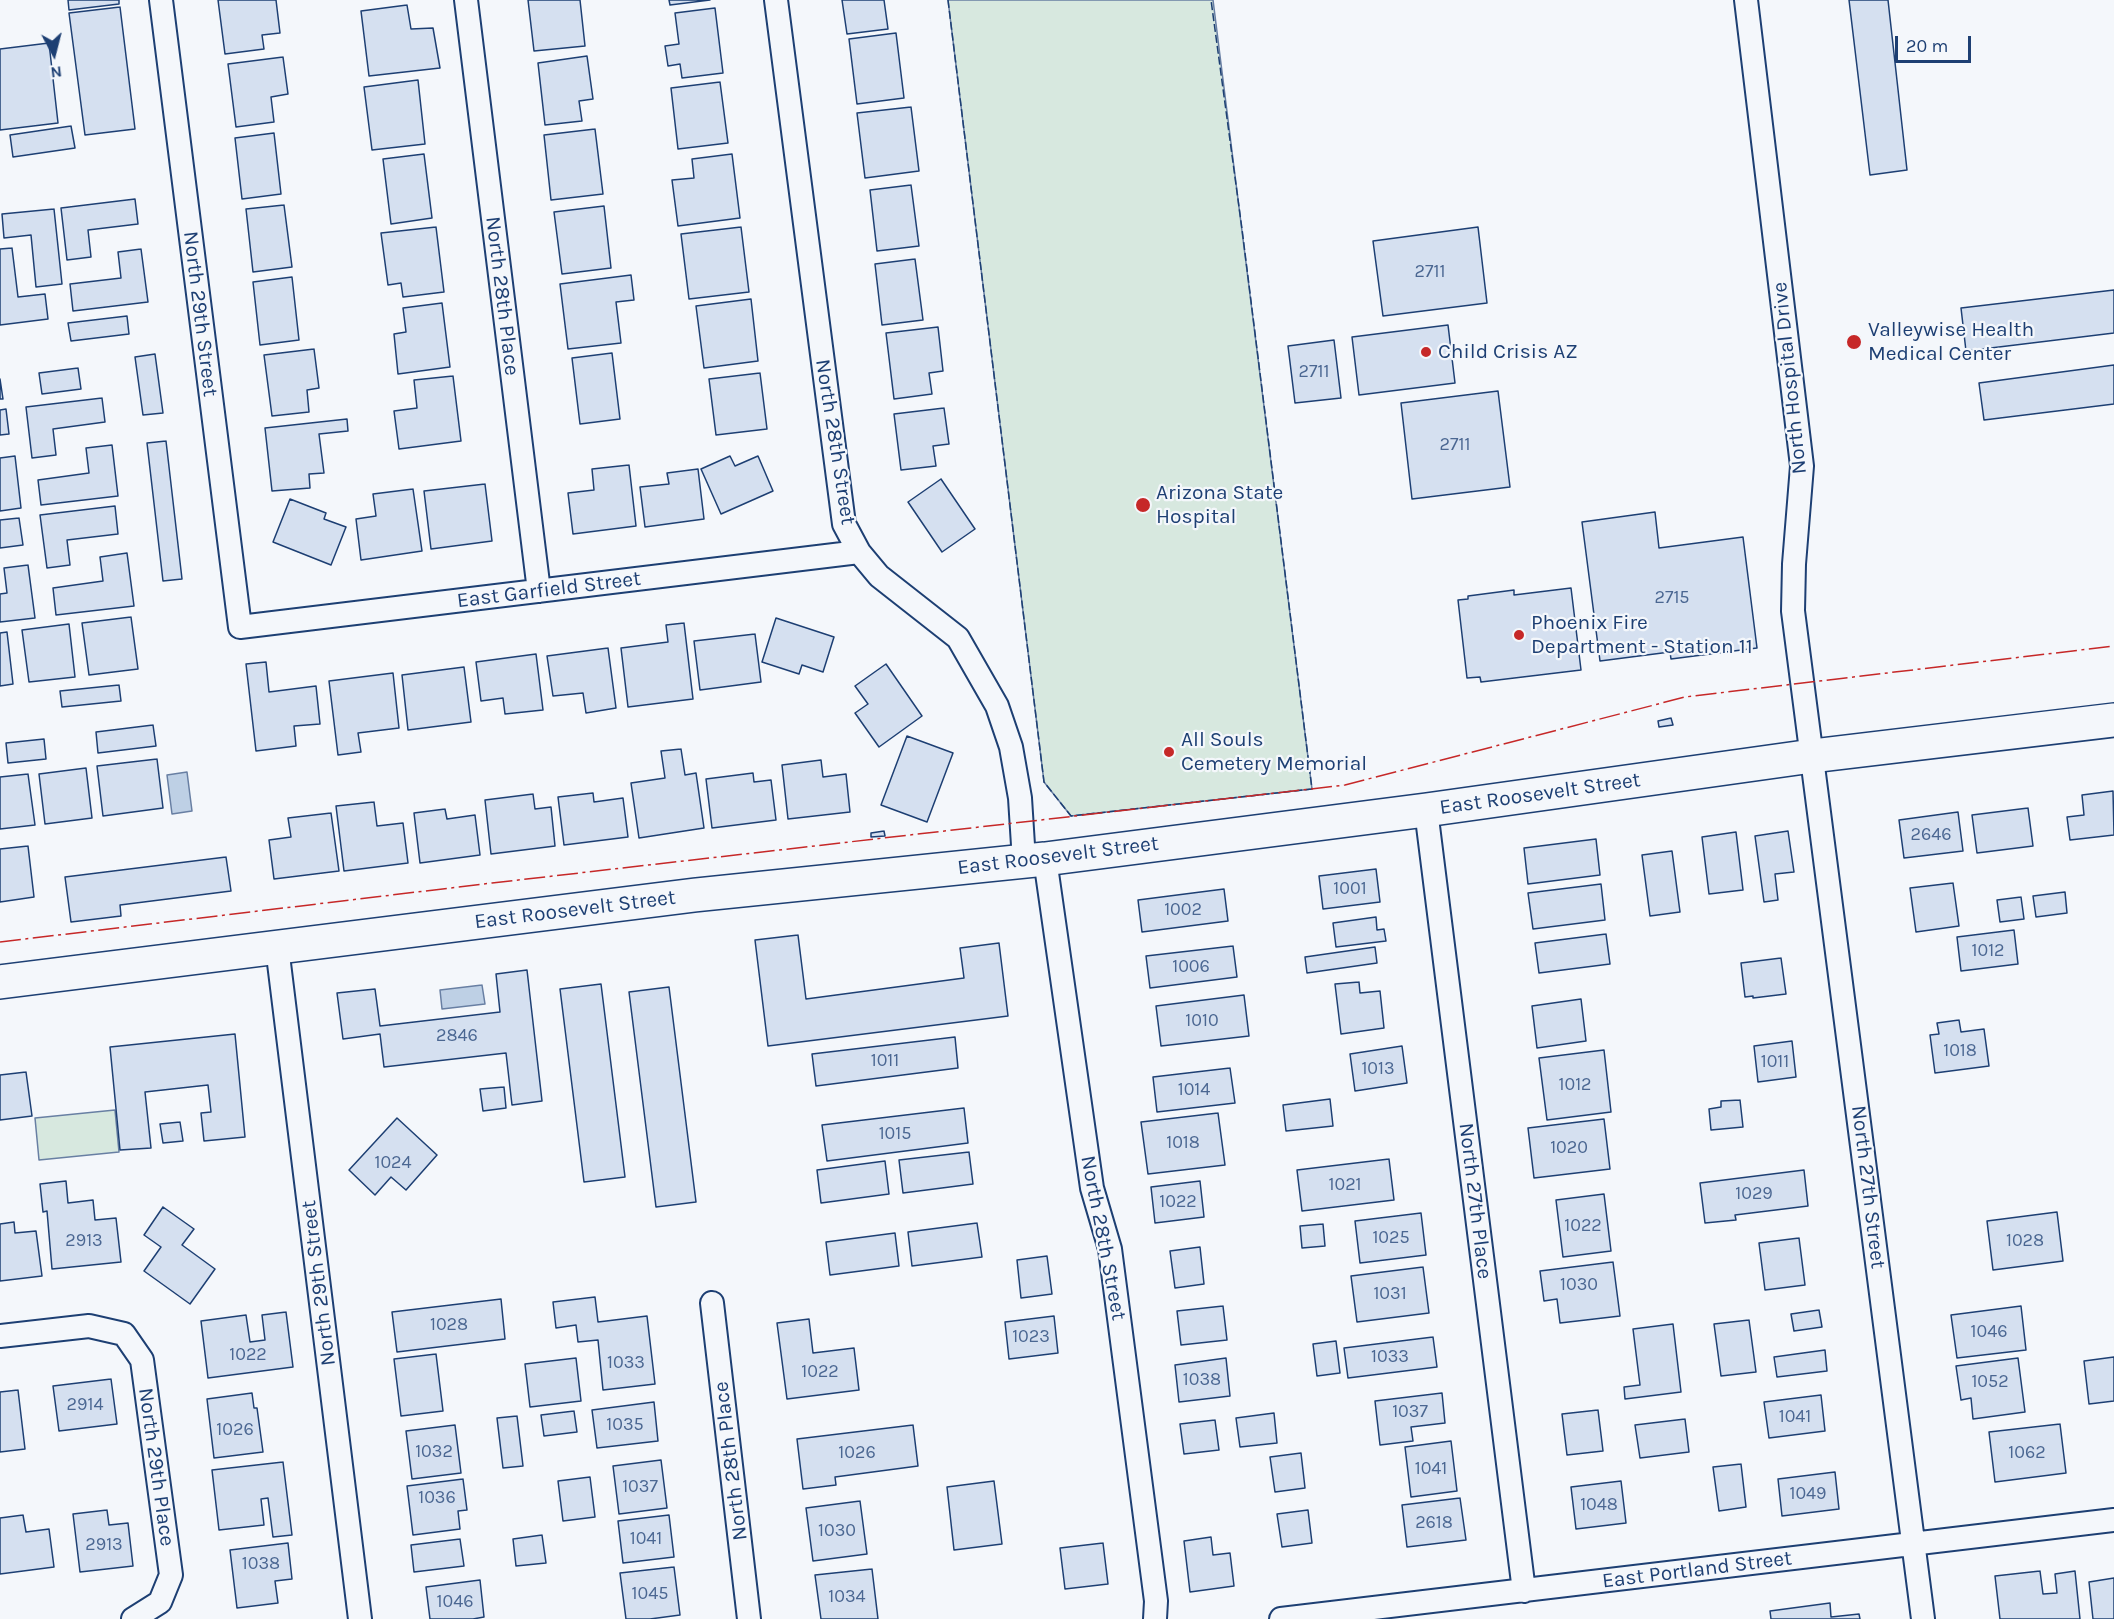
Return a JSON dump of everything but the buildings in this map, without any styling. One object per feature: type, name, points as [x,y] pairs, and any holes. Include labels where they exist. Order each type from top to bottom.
[{"type":"street","name":"North 29th Street","points":[[161,0],[240,627]]},
{"type":"street","name":"North 28th Place","points":[[466,0],[538,591]]},
{"type":"street","name":"North 28th Street","points":[[776,0],[844,524],[859,552],[879,576],[958,638],[997,706],[1011,747],[1035,860],[1092,1188],[1110,1249],[1154,1590],[1155,1619]]},
{"type":"street","name":"North Hospital Drive","points":[[1746,0],[1802,466],[1794,564],[1793,611],[1812,756]]},
{"type":"street","name":"East Garfield Street","points":[[240,627],[859,552]]},
{"type":"street","name":"East Roosevelt Street","points":[[0,982],[695,895],[1035,860],[1426,810],[1812,756],[2114,720]]},
{"type":"street","name":"North 27th Street","points":[[1812,756],[1923,1619]]},
{"type":"street","name":"North 27th Place","points":[[1426,810],[1524,1591]]},
{"type":"street","name":"North 29th Street","points":[[277,947],[360,1619]]},
{"type":"street","name":"North 28th Place","points":[[712,1303],[749,1619]]},
{"type":"street","name":"North 29th Place","points":[[0,1336],[89,1326],[124,1334],[142,1360],[171,1575],[160,1602],[133,1619]]},
{"type":"street","name":"East Portland Street","points":[[1281,1619],[2114,1520]]},
{"type":"shaded area","name":"Arizona State Hospital","points":[[948,0],[1213,0],[1312,789],[1071,816],[1044,782]]},
{"type":"shaded area","points":[[115,1110],[119,1152],[39,1160],[35,1118]]},
{"type":"water","points":[[187,772],[192,811],[172,814],[167,775]]},
{"type":"water","points":[[482,985],[485,1004],[442,1009],[440,990]]},
{"type":"fence","points":[[948,0],[1044,782],[1071,816],[1312,789],[1211,0]]},
{"type":"power","points":[[0,942],[1345,785],[1685,697],[2114,646]]},
{"type":"place","name":"Valleywise Health Medical Center","points":[[1854,342]]},
{"type":"place","name":"Child Crisis AZ","points":[[1426,352]]},
{"type":"place","name":"Arizona State Hospital","points":[[1143,505]]},
{"type":"place","name":"Phoenix Fire Department - Station 11","points":[[1519,635]]},
{"type":"place","name":"All Souls Cemetery Memorial","points":[[1169,752]]}]
